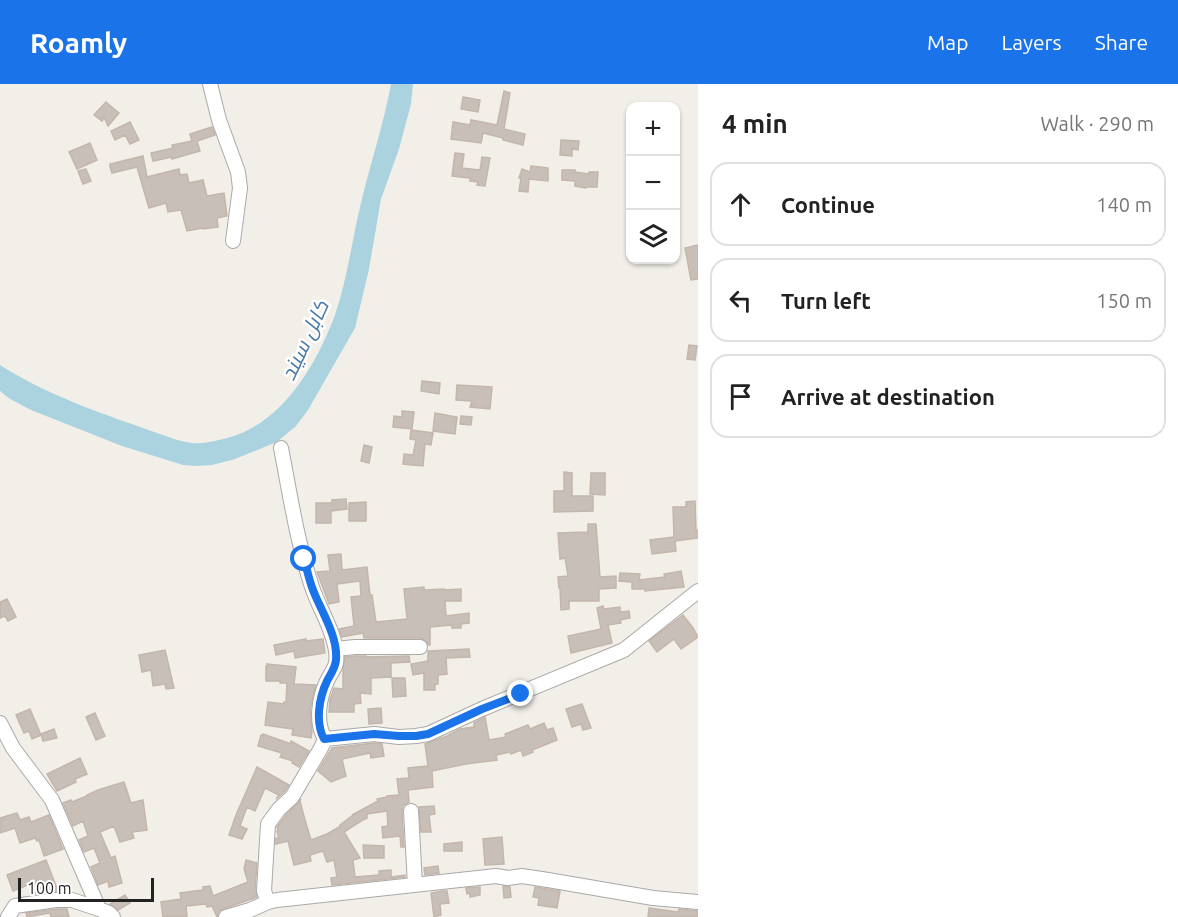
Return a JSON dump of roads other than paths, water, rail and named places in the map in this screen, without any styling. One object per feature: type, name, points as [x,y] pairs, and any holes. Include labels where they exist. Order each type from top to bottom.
[{"type":"street","points":[[210,84],[219,120],[238,172],[240,188],[233,241]]},
{"type":"street","points":[[267,902],[264,891],[268,824],[292,797],[321,748],[324,739],[320,710],[327,681],[334,670],[336,659],[333,638],[312,588],[304,559],[281,448]]},
{"type":"street","points":[[324,739],[374,734],[399,736],[428,734],[624,650],[698,591]]},
{"type":"street","points":[[336,649],[420,647]]},
{"type":"street","points":[[0,723],[13,748],[52,800],[99,909]]},
{"type":"street","points":[[0,755],[13,748]]},
{"type":"street","points":[[411,811],[415,885]]},
{"type":"street","points":[[226,917],[267,902],[496,876],[508,879],[522,876],[654,898],[698,902]]},
{"type":"street","points":[[8,917],[15,906],[56,900],[72,900],[109,913],[113,917]]},
{"type":"water","points":[[391,84],[413,84],[411,104],[399,149],[381,199],[369,269],[355,328],[308,410],[296,426],[277,442],[235,459],[212,465],[183,465],[122,446],[31,410],[0,391],[0,365],[41,388],[85,407],[174,439],[192,443],[219,440],[240,434],[277,410],[305,375],[335,315]]},
{"type":"water label","name":"کابل سيند","points":[[304,340]]}]
